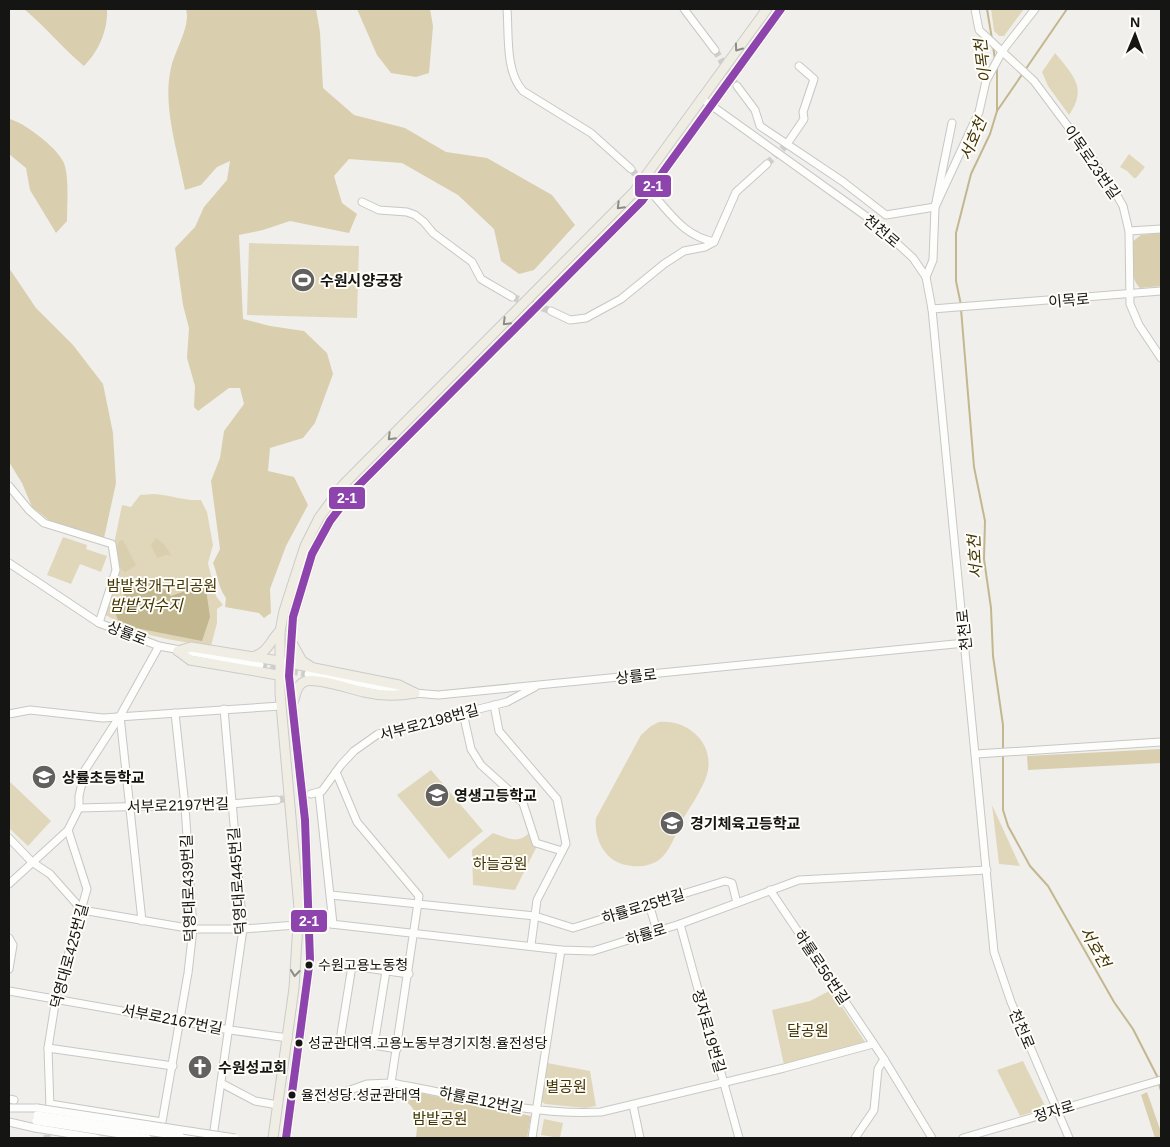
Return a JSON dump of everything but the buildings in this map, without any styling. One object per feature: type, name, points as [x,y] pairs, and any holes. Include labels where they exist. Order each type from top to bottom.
[{"type":"main road","points":[[273,1138],[288,1038],[299,924],[279,676],[280,631],[284,611],[305,546],[319,518],[343,485],[634,192],[767,9]]},
{"type":"main road","points":[[286,1138],[310,959],[306,820],[292,705],[289,663],[293,617],[312,554],[330,521],[353,491],[642,201],[710,104],[781,9]]},
{"type":"main road","points":[[250,657],[261,655],[269,648],[273,638],[280,631]]},
{"type":"main road","points":[[291,638],[296,653],[310,671]]},
{"type":"main road","points":[[178,651],[191,647],[280,661],[310,671],[399,685],[415,694]]},
{"type":"main road","points":[[178,651],[190,660],[279,676],[289,676]]},
{"type":"main road","points":[[292,705],[298,687],[304,681],[314,681],[366,693],[398,696],[415,694]]},
{"type":"street","points":[[507,9],[512,67],[517,85],[591,133],[631,169]]},
{"type":"street","points":[[684,9],[715,50]]},
{"type":"street","name":"이목로23번길","points":[[975,9],[981,31],[1034,81],[1108,180],[1123,206],[1129,231],[1129,295],[1139,325],[1161,358]]},
{"type":"street","points":[[935,207],[979,112],[986,81],[1003,50],[1035,9]]},
{"type":"street","points":[[786,144],[801,120],[804,119],[802,112],[814,79],[799,66]]},
{"type":"street","points":[[738,86],[755,110],[760,126],[842,181],[886,215],[935,207]]},
{"type":"street","name":"천천로","points":[[701,98],[874,222],[913,258],[926,276],[932,309],[966,642],[994,952],[1011,1002],[1069,1138]]},
{"type":"street","points":[[926,276],[933,260],[935,207],[952,123]]},
{"type":"street","points":[[551,312],[570,320],[586,318],[622,299],[664,264],[684,251],[705,247],[714,242],[736,192],[767,164]]},
{"type":"street","points":[[656,198],[681,227],[697,238],[714,242]]},
{"type":"street","points":[[362,202],[379,210],[407,212],[414,215],[424,222],[433,234],[472,262],[481,278],[512,297]]},
{"type":"street","points":[[1129,231],[1161,229]]},
{"type":"street","name":"이목로","points":[[932,309],[978,307],[1161,291]]},
{"type":"street","points":[[9,486],[29,510],[44,523],[112,544],[116,570],[99,623]]},
{"type":"street","name":"상률로","points":[[9,563],[99,623],[159,646],[260,666]]},
{"type":"street","name":"상률로","points":[[415,694],[438,695],[537,686],[966,642]]},
{"type":"street","points":[[9,884],[68,830],[79,808],[79,796],[85,770],[120,716],[159,646]]},
{"type":"street","name":"서부로2198번길","points":[[319,793],[354,751],[378,734],[518,698],[537,686]]},
{"type":"street","points":[[494,705],[499,731],[557,799],[566,844],[537,900],[531,945]]},
{"type":"street","points":[[9,714],[30,710],[103,718],[281,706]]},
{"type":"street","name":"덕영대로445번길","points":[[214,1130],[230,1030],[243,929],[224,709]]},
{"type":"street","name":"덕영대로439번길","points":[[50,1104],[162,1122],[173,1066],[193,928],[185,806],[175,713]]},
{"type":"street","points":[[463,713],[471,749],[481,765],[523,803],[536,843],[562,851]]},
{"type":"street","points":[[120,716],[142,921]]},
{"type":"street","points":[[976,754],[1161,742]]},
{"type":"street","points":[[336,772],[357,822],[419,896],[409,974],[391,1083]]},
{"type":"street","points":[[311,794],[319,793],[333,924]]},
{"type":"street","name":"서부로2197번길","points":[[79,808],[185,806],[277,800]]},
{"type":"street","name":"덕영대로425번길","points":[[47,1135],[50,1104],[48,1048],[56,998],[82,910],[86,889],[68,830]]},
{"type":"street","points":[[9,838],[32,862],[50,874],[82,910]]},
{"type":"street","name":"하률로","points":[[82,910],[193,928],[243,929],[299,924],[333,924],[531,945],[561,950],[593,951],[680,924],[799,880],[987,870]]},
{"type":"street","name":"하률로25번길","points":[[331,895],[535,916],[573,928],[725,881],[732,883],[737,902]]},
{"type":"street","name":"하률로56번길","points":[[770,890],[884,1059],[932,1138]]},
{"type":"street","points":[[649,904],[657,931]]},
{"type":"street","name":"정자로19번길","points":[[680,924],[739,1138]]},
{"type":"street","points":[[9,938],[13,945],[9,969]]},
{"type":"street","points":[[532,1138],[561,950]]},
{"type":"street","points":[[397,1049],[344,1040],[341,1034],[352,966],[409,974]]},
{"type":"street","points":[[374,1046],[386,971]]},
{"type":"street","name":"서부로2167번길","points":[[9,992],[56,998],[230,1030],[288,1038]]},
{"type":"street","name":"하률로12번길","points":[[328,1098],[367,1084],[391,1083],[536,1111],[600,1112],[632,1106],[723,1081],[784,1068],[873,1044]]},
{"type":"street","points":[[48,1048],[173,1066]]},
{"type":"street","points":[[855,1138],[874,1110],[878,1069],[884,1059]]},
{"type":"street","name":"정자로","points":[[963,1138],[1161,1080]]},
{"type":"street","points":[[221,1083],[255,1101],[278,1105]]},
{"type":"street","points":[[632,1106],[640,1138]]},
{"type":"street","points":[[9,1109],[96,1138]]},
{"type":"street","points":[[36,1118],[192,1138]]},
{"type":"street","points":[[36,1118],[147,1138]]},
{"type":"street","points":[[9,1121],[36,1118],[235,1138]]},
{"type":"green space","points":[[24,9],[107,9],[106,25],[102,40],[84,66]]},
{"type":"green space","points":[[186,9],[316,9],[320,32],[323,88],[354,115],[405,128],[446,152],[487,158],[552,195],[575,225],[534,270],[519,274],[501,261],[494,229],[458,195],[402,163],[349,159],[334,176],[342,203],[357,214],[349,233],[290,221],[263,230],[239,235],[243,319],[270,326],[304,331],[327,353],[333,374],[315,423],[303,438],[270,448],[268,471],[294,477],[308,505],[286,546],[270,589],[271,613],[264,618],[259,613],[225,607],[226,598],[213,563],[220,549],[211,481],[220,458],[224,431],[244,404],[240,388],[229,388],[198,411],[194,407],[195,386],[187,358],[189,328],[183,305],[175,248],[195,227],[204,207],[227,180],[230,161],[217,167],[201,185],[185,190],[172,129],[168,97],[171,68],[185,30]]},
{"type":"green space","points":[[357,9],[430,9],[433,26],[429,73],[416,77],[391,73],[377,55]]},
{"type":"green space","points":[[991,9],[1024,9],[1004,36],[999,36],[994,31]]},
{"type":"green space","points":[[1055,53],[1072,75],[1078,89],[1075,105],[1069,115],[1048,86],[1042,72]]},
{"type":"green space","points":[[9,119],[24,125],[41,138],[57,152],[65,166],[67,221],[56,233],[30,190],[26,168],[9,154]]},
{"type":"green space","points":[[1129,154],[1145,167],[1136,178],[1120,167]]},
{"type":"green space","points":[[1161,233],[1161,286],[1140,288],[1134,279],[1132,242],[1141,235]]},
{"type":"green space","name":"수원시양궁장","points":[[249,243],[359,246],[357,318],[247,315]]},
{"type":"green space","points":[[9,268],[36,308],[73,345],[103,384],[113,433],[116,483],[104,538],[55,525],[32,507],[22,483],[9,462]]},
{"type":"green space","name":"밤밭청개구리공원","points":[[153,494],[201,500],[207,512],[213,545],[208,563],[216,596],[223,605],[217,609],[217,623],[211,646],[153,636],[126,626],[100,611],[115,567],[115,539],[122,505],[131,507],[140,495]]},
{"type":"green space","points":[[63,537],[87,545],[86,549],[107,556],[101,572],[80,564],[71,584],[47,575]]},
{"type":"green space","points":[[156,538],[164,544],[172,556],[166,555],[157,558],[151,545]]},
{"type":"green space","points":[[123,540],[136,565],[126,572],[122,570],[117,552],[119,541]]},
{"type":"green space","points":[[659,722],[679,724],[696,734],[706,750],[708,759],[707,776],[663,857],[648,865],[629,866],[612,859],[604,851],[597,835],[596,818],[641,735]]},
{"type":"green space","points":[[1161,749],[1161,763],[1028,770],[1027,756]]},
{"type":"green space","points":[[431,770],[483,831],[449,859],[397,795]]},
{"type":"green space","points":[[9,781],[51,821],[28,846],[9,828]]},
{"type":"green space","points":[[992,805],[1020,866],[999,864]]},
{"type":"green space","name":"하늘공원","points":[[530,832],[537,846],[515,890],[473,885],[472,850],[493,833],[517,839],[526,836]]},
{"type":"green space","name":"달공원","points":[[831,990],[865,1042],[784,1065],[772,1010],[810,1001]]},
{"type":"green space","points":[[1023,1061],[1046,1108],[1020,1116],[997,1070]]},
{"type":"green space","name":"별공원","points":[[547,1063],[590,1071],[596,1106],[585,1108],[545,1104],[541,1101]]},
{"type":"green space","name":"밤밭공원","points":[[391,1087],[531,1116],[527,1138],[416,1138],[418,1117],[411,1106]]},
{"type":"green space","points":[[1147,1092],[1161,1132],[1161,1138],[1155,1138],[1141,1095]]},
{"type":"green space","points":[[544,1119],[563,1123],[560,1138],[541,1135]]},
{"type":"water","name":"밤밭저수지","points":[[142,579],[152,579],[171,596],[200,586],[206,589],[210,617],[202,641],[136,628],[118,620],[115,612],[122,597],[128,589]]},
{"type":"waterway","name":"이목천","points":[[987,9],[992,39]]},
{"type":"waterway","name":"서호천","points":[[961,305],[956,281],[956,233],[971,174],[990,134],[997,111],[1067,9]]},
{"type":"waterway","name":"이목천","points":[[993,46],[995,59]]},
{"type":"waterway","name":"이목천","points":[[997,66],[997,111]]},
{"type":"waterway","name":"서호천","points":[[961,309],[974,467],[985,521],[984,559],[991,608],[993,656],[1003,725],[1003,810],[1008,826],[1030,866],[1048,886],[1114,1002],[1133,1029],[1158,1078]]},
{"type":"waterway","name":"서호천","points":[[1159,1083],[1161,1091]]},
{"type":"tunnel","points":[[715,50],[737,86]]},
{"type":"tunnel","points":[[767,164],[787,144]]},
{"type":"tunnel","points":[[631,169],[656,198]]},
{"type":"tunnel","points":[[512,297],[551,311]]},
{"type":"tunnel","points":[[260,665],[308,674]]},
{"type":"tunnel","points":[[277,800],[305,795]]},
{"type":"transit line","name":"2-1","points":[[286,1138],[310,959],[305,820],[289,676],[293,617],[312,554],[330,521],[353,491],[642,201],[781,9]]},
{"type":"place","name":"수원시양궁장","points":[[303,280]]},
{"type":"place","name":"상률초등학교","points":[[44,777]]},
{"type":"place","name":"영생고등학교","points":[[437,795]]},
{"type":"place","name":"경기체육고등학교","points":[[672,823]]},
{"type":"place","name":"수원고용노동청","points":[[309,965]]},
{"type":"place","name":"성균관대역.고용노동부경기지청.율전성당","points":[[299,1043]]},
{"type":"place","name":"수원성교회","points":[[200,1067]]},
{"type":"place","name":"율전성당.성균관대역","points":[[292,1095]]}]
